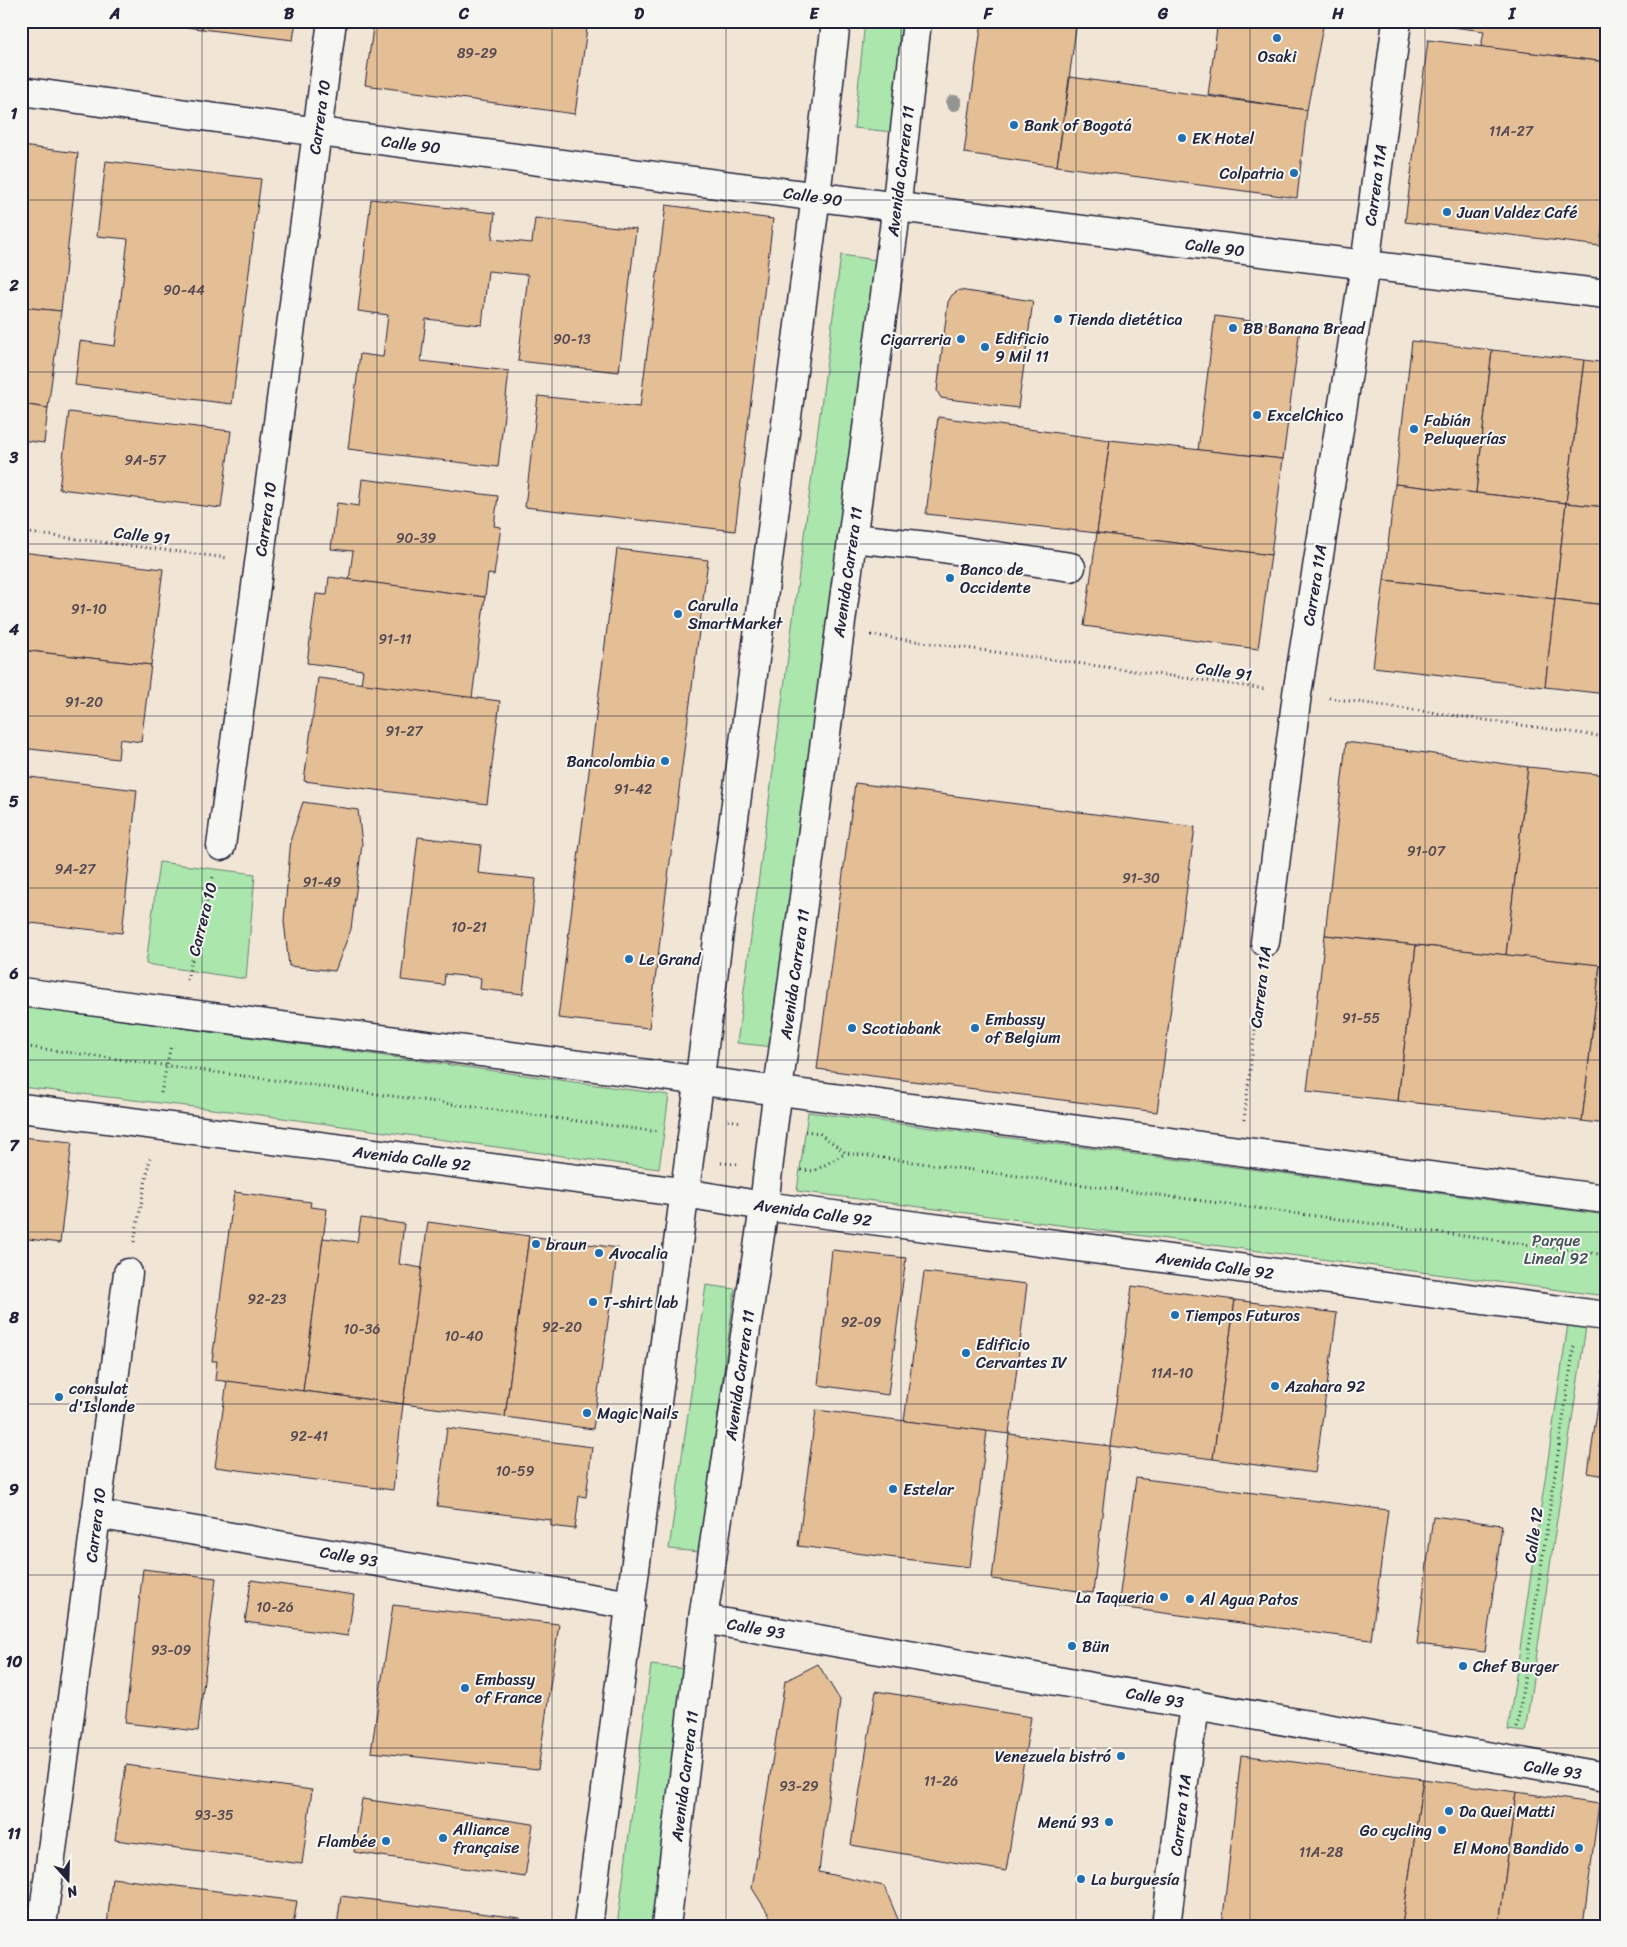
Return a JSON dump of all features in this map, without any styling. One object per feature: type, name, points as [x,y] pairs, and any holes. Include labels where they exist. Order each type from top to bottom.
[{"type":"main road","name":"Carrera 10","points":[[221,846],[332,21]]},
{"type":"main road","points":[[588,1926],[816,196],[836,21]]},
{"type":"main road","name":"Avenida Carrera 11","points":[[666,1926],[703,1619],[764,1206],[897,206],[917,21]]},
{"type":"main road","name":"Carrera 11A","points":[[1265,942],[1297,694],[1365,265],[1397,21]]},
{"type":"main road","name":"Calle 90","points":[[21,90],[317,132],[897,206],[1046,227],[1606,294]]},
{"type":"main road","points":[[852,538],[928,546],[1071,567]]},
{"type":"main road","points":[[21,992],[1606,1199]]},
{"type":"main road","name":"Avenida Calle 92","points":[[21,1108],[686,1193],[764,1206],[1606,1316]]},
{"type":"main road","name":"Carrera 10","points":[[42,1926],[128,1272]]},
{"type":"main road","name":"Calle 93","points":[[96,1514],[630,1604]]},
{"type":"main road","name":"Calle 93","points":[[703,1619],[1606,1777]]},
{"type":"main road","name":"Carrera 11A","points":[[1166,1926],[1188,1750],[1196,1704]]},
{"type":"path","name":"Calle 91","points":[[21,532],[259,562]]},
{"type":"path","name":"Calle 91","points":[[840,630],[1606,736]]},
{"type":"path","name":"Carrera 10","points":[[178,1013],[221,846]]},
{"type":"path","name":"Carrera 11A","points":[[1240,1150],[1265,942]]},
{"type":"path","points":[[21,1046],[692,1137]]},
{"type":"path","points":[[128,1272],[154,1141],[155,1126]]},
{"type":"path","points":[[819,1133],[846,1153],[1606,1255]]},
{"type":"path","points":[[814,1171],[846,1153]]},
{"type":"path","name":"Calle 12","points":[[1512,1762],[1579,1313]]},
{"type":"green space","points":[[865,21],[905,21],[893,132],[854,128]]},
{"type":"green space","points":[[841,255],[877,260],[773,1047],[737,1043]]},
{"type":"green space","points":[[159,862],[255,874],[246,979],[146,964]]},
{"type":"green space","points":[[21,1006],[669,1095],[659,1169],[238,1112],[21,1087]]},
{"type":"green space","name":"Parque Lineal 92","points":[[808,1112],[1606,1215],[1606,1296],[797,1191]]},
{"type":"green space","points":[[706,1285],[735,1289],[699,1552],[669,1549]]},
{"type":"green space","points":[[1569,1317],[1587,1320],[1525,1732],[1508,1730]]},
{"type":"green space","points":[[651,1665],[687,1669],[653,1926],[617,1926]]},
{"type":"building","points":[[135,21],[203,21],[202,29]]},
{"type":"building","points":[[203,21],[296,21],[293,40],[202,29]]},
{"type":"building","points":[[374,21],[588,21],[575,114],[365,85]]},
{"type":"building","points":[[982,21],[1077,21],[1057,166],[964,153]]},
{"type":"building","points":[[1218,21],[1324,21],[1307,110],[1208,95]]},
{"type":"building","points":[[1454,21],[1606,21],[1606,62],[1481,47],[1484,31],[1453,27]]},
{"type":"building","points":[[1428,40],[1606,62],[1606,199],[1600,246],[1405,222]]},
{"type":"building","name":"EK Hotel","points":[[1070,77],[1307,110],[1297,198],[1057,166]]},
{"type":"building","points":[[21,146],[78,153],[61,311],[21,307]]},
{"type":"building","points":[[106,161],[261,179],[232,404],[75,385],[80,341],[115,346],[128,239],[97,236]]},
{"type":"building","points":[[371,199],[495,213],[492,239],[532,243],[535,218],[636,229],[619,372],[518,361],[528,275],[488,271],[482,325],[426,319],[421,361],[509,371],[498,467],[348,449],[360,354],[383,357],[388,315],[358,311]]},
{"type":"building","points":[[666,205],[773,219],[735,531],[525,507],[538,396],[640,407]]},
{"type":"building","name":"Edificio 9 Mil 11","points":[[959,290],[1033,301],[1018,408],[941,398],[937,391],[948,302],[952,295]]},
{"type":"building","points":[[21,307],[61,311],[48,408],[21,404]]},
{"type":"building","points":[[1215,316],[1300,328],[1283,459],[1198,450]]},
{"type":"building","points":[[1412,341],[1492,350],[1476,493],[1395,484]]},
{"type":"building","points":[[1492,350],[1584,360],[1566,503],[1476,493]]},
{"type":"building","points":[[1584,360],[1606,363],[1606,507],[1566,503]]},
{"type":"building","points":[[21,404],[48,408],[44,443],[21,440]]},
{"type":"building","points":[[69,412],[231,431],[221,508],[59,489]]},
{"type":"building","points":[[938,417],[1110,440],[1097,533],[926,514]]},
{"type":"building","points":[[1110,440],[1283,459],[1271,555],[1097,533]]},
{"type":"building","points":[[362,479],[498,496],[494,526],[501,527],[494,575],[488,574],[485,597],[349,580],[353,551],[331,549],[337,503],[359,506]]},
{"type":"building","points":[[1395,484],[1566,503],[1555,599],[1384,580]]},
{"type":"building","points":[[1566,503],[1606,507],[1606,605],[1555,599]]},
{"type":"building","points":[[1097,533],[1271,555],[1258,649],[1084,626]]},
{"type":"building","points":[[617,549],[708,560],[649,1028],[558,1018]]},
{"type":"building","points":[[21,552],[163,569],[151,665],[21,650]]},
{"type":"building","points":[[329,577],[485,597],[472,698],[361,684],[363,670],[307,663],[316,594],[327,595]]},
{"type":"building","points":[[1384,580],[1555,599],[1545,687],[1373,667]]},
{"type":"building","points":[[1555,599],[1606,605],[1606,694],[1545,687]]},
{"type":"building","points":[[21,650],[151,665],[141,742],[120,739],[118,759],[21,748]]},
{"type":"building","points":[[318,678],[500,701],[487,804],[304,781]]},
{"type":"building","points":[[1346,742],[1528,767],[1506,955],[1325,935]]},
{"type":"building","points":[[1528,767],[1606,775],[1606,966],[1506,955]]},
{"type":"building","points":[[21,776],[137,790],[122,933],[21,922]]},
{"type":"building","points":[[855,783],[1195,827],[1157,1112],[817,1069]]},
{"type":"building","points":[[303,802],[358,810],[362,844],[351,929],[335,971],[289,966],[284,921],[291,838]]},
{"type":"building","points":[[418,837],[481,845],[478,873],[536,879],[523,994],[480,989],[481,978],[445,974],[444,985],[401,980]]},
{"type":"building","points":[[1325,935],[1416,945],[1398,1101],[1307,1091]]},
{"type":"building","points":[[1416,945],[1600,965],[1582,1121],[1398,1101]]},
{"type":"building","points":[[1600,965],[1606,966],[1606,1124],[1582,1121]]},
{"type":"building","points":[[21,1137],[72,1142],[60,1243],[21,1238]]},
{"type":"building","points":[[234,1192],[311,1202],[310,1207],[327,1209],[303,1391],[215,1380],[217,1361],[212,1361]]},
{"type":"building","points":[[361,1218],[404,1224],[399,1264],[422,1268],[403,1404],[303,1391],[323,1238],[357,1242]]},
{"type":"building","points":[[428,1222],[529,1236],[505,1417],[403,1404]]},
{"type":"building","points":[[529,1236],[618,1248],[593,1429],[505,1417]]},
{"type":"building","points":[[832,1250],[906,1258],[888,1395],[818,1385]]},
{"type":"building","name":"Edificio Cervantes IV","points":[[924,1272],[1027,1284],[1009,1434],[904,1421]]},
{"type":"building","points":[[1132,1286],[1235,1300],[1213,1459],[1110,1446]]},
{"type":"building","name":"Azahara 92","points":[[1235,1300],[1337,1313],[1315,1473],[1213,1459]]},
{"type":"building","points":[[1604,1364],[1606,1365],[1606,1476],[1588,1473]]},
{"type":"building","points":[[227,1381],[403,1404],[393,1490],[215,1467]]},
{"type":"building","name":"Estelar","points":[[816,1410],[987,1431],[970,1567],[798,1546]]},
{"type":"building","points":[[447,1428],[592,1447],[586,1497],[579,1496],[575,1529],[551,1526],[551,1520],[437,1506]]},
{"type":"building","points":[[1009,1434],[1110,1446],[1093,1593],[992,1579]]},
{"type":"building","points":[[1136,1478],[1388,1510],[1371,1640],[1118,1607]]},
{"type":"building","points":[[1433,1516],[1502,1525],[1485,1652],[1417,1644]]},
{"type":"building","points":[[143,1569],[216,1578],[198,1731],[125,1723]]},
{"type":"building","points":[[251,1580],[354,1595],[348,1636],[245,1622]]},
{"type":"building","name":"Embassy of France","points":[[393,1605],[559,1624],[538,1770],[371,1752]]},
{"type":"building","points":[[818,1664],[840,1700],[819,1872],[884,1886],[900,1924],[898,1926],[776,1926],[752,1888],[785,1681]]},
{"type":"building","points":[[876,1691],[1031,1717],[1006,1871],[851,1845]]},
{"type":"building","points":[[1241,1755],[1423,1779],[1402,1926],[1222,1926]]},
{"type":"building","points":[[126,1765],[312,1790],[302,1864],[115,1840]]},
{"type":"building","points":[[1423,1779],[1516,1792],[1499,1926],[1402,1926]]},
{"type":"building","points":[[1516,1792],[1599,1804],[1583,1926],[1499,1926]]},
{"type":"building","name":"Alliance française","points":[[362,1799],[533,1824],[525,1877],[354,1852]]},
{"type":"building","points":[[112,1878],[297,1901],[293,1926],[107,1926]]},
{"type":"building","points":[[341,1896],[520,1918],[519,1926],[337,1926]]},
{"type":"place","name":"Osaki","points":[[1277,38]]},
{"type":"place","name":"Bank of Bogotá","points":[[1014,125]]},
{"type":"place","name":"EK Hotel","points":[[1182,138]]},
{"type":"place","name":"Colpatria","points":[[1294,173]]},
{"type":"place","name":"Juan Valdez Café","points":[[1447,212]]},
{"type":"place","name":"Tienda dietética","points":[[1058,319]]},
{"type":"place","name":"BB Banana Bread","points":[[1233,328]]},
{"type":"place","name":"Cigarreria","points":[[961,339]]},
{"type":"place","name":"Edificio 9 Mil 11","points":[[985,347]]},
{"type":"place","name":"ExcelChico","points":[[1257,415]]},
{"type":"place","name":"Fabián Peluquerías","points":[[1414,429]]},
{"type":"place","name":"Banco de Occidente","points":[[950,578]]},
{"type":"place","name":"Carulla SmartMarket","points":[[678,614]]},
{"type":"place","name":"Bancolombia","points":[[665,761]]},
{"type":"place","name":"Le Grand","points":[[629,959]]},
{"type":"place","name":"Scotiabank","points":[[852,1028]]},
{"type":"place","name":"Embassy of Belgium","points":[[975,1028]]},
{"type":"place","name":"braun","points":[[536,1244]]},
{"type":"place","name":"Avocalia","points":[[599,1253]]},
{"type":"place","name":"T-shirt lab","points":[[593,1302]]},
{"type":"place","name":"Tiempos Futuros","points":[[1175,1315]]},
{"type":"place","name":"Edificio Cervantes IV","points":[[966,1353]]},
{"type":"place","name":"Azahara 92","points":[[1275,1386]]},
{"type":"place","name":"consulat d'Islande","points":[[59,1397]]},
{"type":"place","name":"Magic Nails","points":[[587,1413]]},
{"type":"place","name":"Estelar","points":[[893,1489]]},
{"type":"place","name":"La Taqueria","points":[[1164,1597]]},
{"type":"place","name":"Al Agua Patos","points":[[1190,1599]]},
{"type":"place","name":"Bün","points":[[1072,1646]]},
{"type":"place","name":"Chef Burger","points":[[1463,1666]]},
{"type":"place","name":"Embassy of France","points":[[465,1688]]},
{"type":"place","name":"Venezuela bistró","points":[[1121,1756]]},
{"type":"place","name":"Da Quei Matti","points":[[1449,1811]]},
{"type":"place","name":"Menú 93","points":[[1109,1822]]},
{"type":"place","name":"Go cycling","points":[[1442,1830]]},
{"type":"place","name":"Alliance française","points":[[443,1838]]},
{"type":"place","name":"Flambée","points":[[386,1841]]},
{"type":"place","name":"El Mono Bandido","points":[[1579,1848]]},
{"type":"place","name":"La burguesía","points":[[1081,1879]]}]
